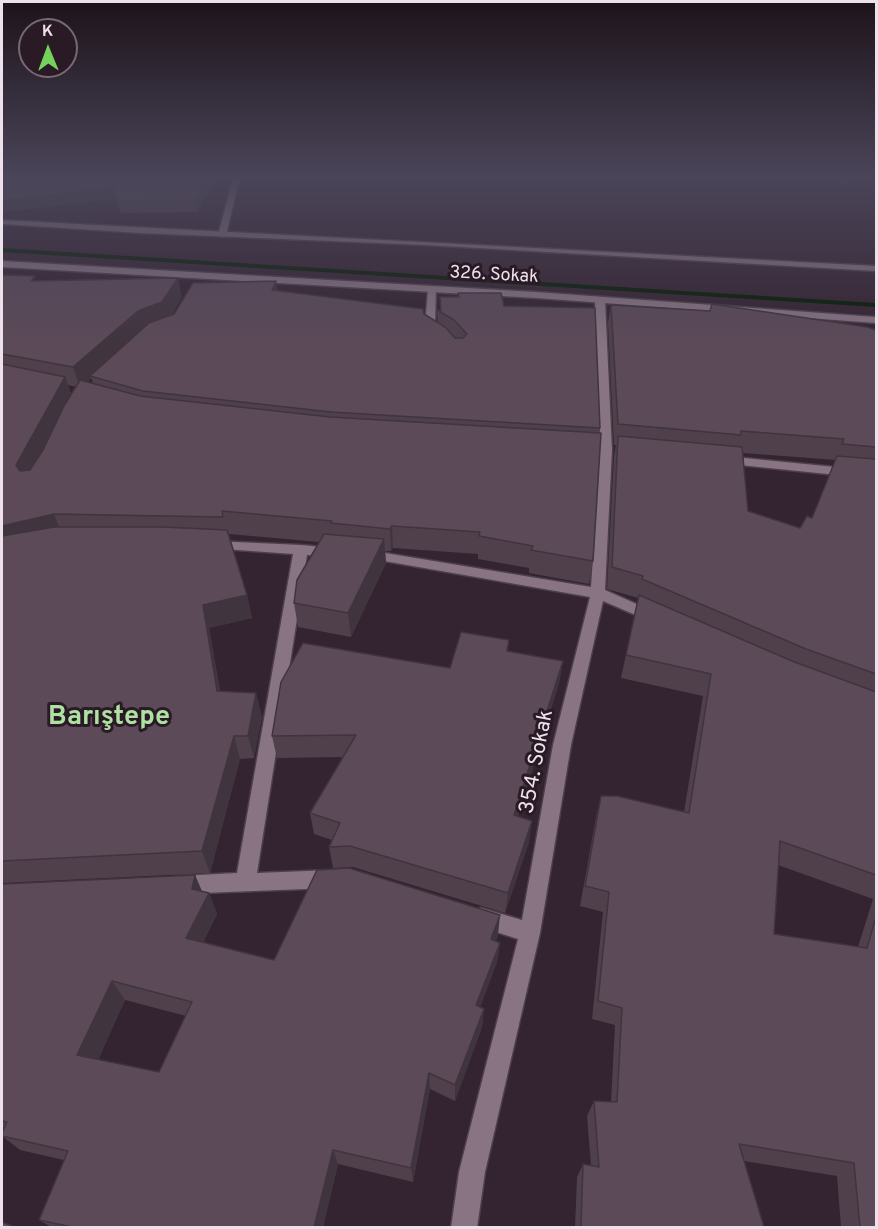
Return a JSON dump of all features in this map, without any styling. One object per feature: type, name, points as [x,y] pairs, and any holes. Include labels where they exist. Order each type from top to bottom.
[{"type":"street","name":"326. Sokak","points":[[194,233],[438,243],[876,269]]},
{"type":"street","name":"326. Sokak","points":[[2,264],[199,281],[432,289],[876,320]]},
{"type":"street","points":[[432,289],[430,327],[449,338]]},
{"type":"street","name":"354. Sokak","points":[[464,1227],[472,1172],[530,933],[562,745],[598,593],[605,450],[600,300]]},
{"type":"street","points":[[800,315],[833,328]]},
{"type":"street","points":[[716,459],[876,475]]},
{"type":"street","points":[[205,545],[375,555],[598,593],[662,621]]},
{"type":"street","points":[[244,882],[301,549]]},
{"type":"street","points":[[164,886],[352,878]]},
{"type":"street","points":[[463,912],[530,933]]},
{"type":"building","points":[[2,275],[35,276],[31,281],[178,278],[162,302],[138,311],[73,367],[2,354]]},
{"type":"building","points":[[276,281],[272,290],[423,309],[424,314],[445,327],[455,338],[463,338],[467,334],[454,320],[437,310],[441,311],[440,297],[459,297],[458,293],[501,293],[504,306],[595,308],[600,428],[331,412],[143,391],[90,376],[149,323],[174,314],[193,283]]},
{"type":"building","points":[[712,304],[876,330],[876,447],[842,444],[844,439],[741,431],[741,435],[618,424],[611,305],[710,311]]},
{"type":"building","points":[[2,364],[65,377],[16,465],[20,471],[30,470],[80,380],[140,396],[330,417],[601,433],[593,561],[531,550],[533,546],[479,536],[480,532],[392,526],[390,529],[222,511],[223,517],[54,514],[2,526]]},
{"type":"building","points":[[618,436],[742,447],[748,511],[800,528],[807,516],[812,518],[837,456],[876,459],[876,674],[806,649],[642,579],[643,576],[612,567]]},
{"type":"building","points":[[54,527],[162,527],[227,530],[247,595],[203,605],[217,691],[256,693],[248,736],[234,736],[202,851],[2,861],[2,536]]},
{"type":"building","points":[[324,534],[384,539],[348,613],[294,603],[297,580]]},
{"type":"building","points":[[639,595],[792,661],[876,692],[876,875],[780,841],[774,934],[867,948],[876,917],[876,1227],[860,1227],[854,1163],[739,1144],[764,1227],[581,1227],[583,1164],[599,1167],[594,1101],[617,1102],[622,1008],[598,1001],[609,892],[585,886],[601,796],[617,796],[689,813],[711,674],[626,655]]},
{"type":"building","points":[[461,632],[509,640],[507,651],[563,661],[514,815],[532,821],[508,893],[350,846],[329,847],[340,823],[310,813],[356,735],[272,736],[281,682],[303,643],[450,668]]},
{"type":"building","points":[[349,868],[500,915],[491,939],[500,943],[476,1005],[484,1009],[455,1085],[429,1073],[411,1168],[333,1150],[314,1227],[72,1227],[39,1220],[68,1151],[2,1136],[7,1122],[2,1121],[2,884],[195,875],[192,889],[209,893],[186,938],[274,960],[317,870]],"holes":[[[112,981],[192,1002],[159,1072],[77,1055]]]},
{"type":"building","points":[[2,1222],[15,1227],[2,1227]]},
{"type":"waterway","points":[[2,250],[876,305]]},
{"type":"district","name":"Barıştepe","points":[[109,719]]}]
